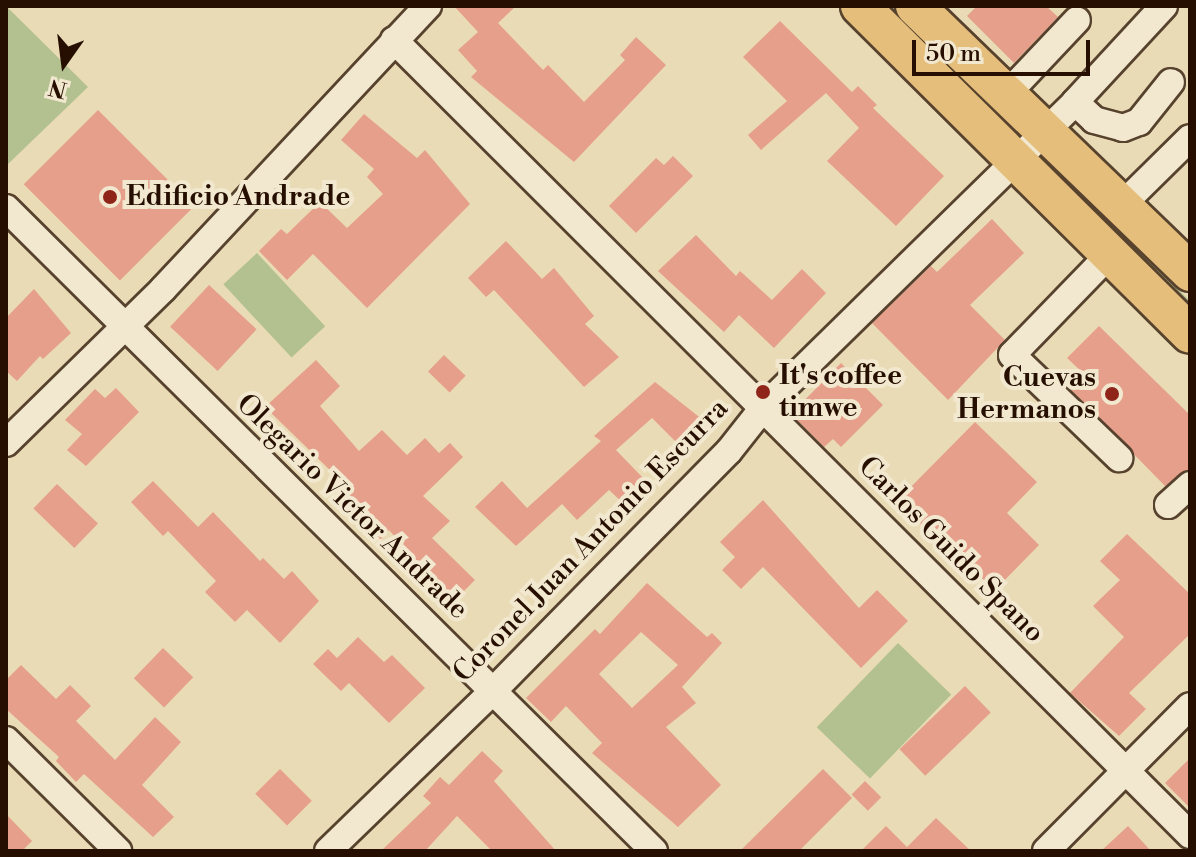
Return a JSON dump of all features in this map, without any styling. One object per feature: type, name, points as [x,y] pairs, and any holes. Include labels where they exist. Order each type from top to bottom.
[{"type":"highway","points":[[860,6],[1031,143],[1122,205],[1190,272]]},
{"type":"highway","points":[[915,6],[1006,95],[1031,143],[1109,255],[1190,334]]},
{"type":"street","points":[[6,443],[163,289],[428,6]]},
{"type":"street","name":"Coronel Juan Antonio Escurra","points":[[328,851],[494,690],[729,451],[763,408],[1075,102],[1164,6]]},
{"type":"street","points":[[1006,95],[1077,20]]},
{"type":"street","name":"Carlos Guido Spano","points":[[394,40],[1190,835]]},
{"type":"street","points":[[1075,102],[1094,120],[1123,128],[1139,122],[1171,82]]},
{"type":"street","points":[[1122,205],[1190,138]]},
{"type":"street","name":"Olegario Victor Andrade","points":[[6,208],[121,327],[494,690],[654,851]]},
{"type":"street","points":[[1109,255],[1012,355],[1119,458]]},
{"type":"street","points":[[1168,505],[1190,485]]},
{"type":"street","points":[[1046,851],[1190,706]]},
{"type":"street","points":[[6,740],[118,851]]},
{"type":"green space","points":[[6,6],[88,87],[6,166]]},
{"type":"green space","points":[[1051,163],[1190,301],[1190,315],[1044,166]]},
{"type":"green space","points":[[257,253],[325,326],[292,358],[223,284]]},
{"type":"green space","points":[[898,643],[951,694],[870,779],[817,727]]},
{"type":"building","points":[[454,6],[516,6],[498,23],[543,70],[548,65],[584,102],[625,60],[620,55],[636,37],[666,65],[574,162],[471,77],[477,71],[458,50],[478,32]]},
{"type":"building","points":[[977,6],[1046,6],[1058,17],[1014,63],[967,16]]},
{"type":"building","points":[[780,21],[852,92],[858,86],[877,105],[873,108],[944,176],[896,226],[827,161],[859,128],[826,93],[761,150],[748,135],[787,101],[743,57]]},
{"type":"building","name":"Edificio Andrade","points":[[98,110],[194,206],[120,280],[24,184]]},
{"type":"building","points":[[364,114],[417,158],[425,150],[470,204],[367,308],[313,254],[287,280],[259,251],[281,229],[287,234],[320,202],[347,228],[383,194],[367,177],[374,169],[341,140]]},
{"type":"building","points":[[673,156],[693,176],[636,233],[609,206],[656,158],[664,165]]},
{"type":"building","points":[[992,219],[1024,253],[970,305],[1005,340],[948,400],[872,323],[931,266],[937,272]]},
{"type":"building","points":[[696,235],[736,276],[740,271],[772,300],[802,269],[826,293],[774,348],[739,315],[724,332],[658,271]]},
{"type":"building","points":[[506,241],[542,279],[554,268],[594,316],[585,324],[619,357],[584,387],[494,290],[486,297],[468,278]]},
{"type":"building","points":[[209,285],[257,329],[218,371],[170,327]]},
{"type":"building","points":[[34,289],[71,333],[43,359],[40,356],[17,381],[6,371],[6,318]]},
{"type":"building","points":[[1099,326],[1190,415],[1190,469],[1165,486],[1068,387],[1083,373],[1067,358]]},
{"type":"building","points":[[444,355],[466,376],[450,392],[428,372]]},
{"type":"building","points":[[316,360],[340,386],[320,406],[359,451],[382,430],[407,455],[425,438],[439,453],[450,443],[463,457],[423,496],[450,521],[432,538],[475,580],[453,602],[389,530],[380,540],[349,508],[353,504],[330,479],[334,474],[265,407]]},
{"type":"building","points":[[841,363],[883,405],[841,447],[833,439],[824,447],[791,414]]},
{"type":"building","points":[[655,382],[703,420],[678,444],[652,418],[616,450],[645,480],[622,502],[609,490],[577,520],[562,504],[516,546],[475,507],[502,481],[527,508],[601,441],[594,436]]},
{"type":"building","points":[[116,388],[139,412],[86,466],[67,450],[82,434],[65,420],[95,389],[105,398]]},
{"type":"building","points":[[975,422],[1037,482],[1007,513],[1039,545],[995,590],[896,502]]},
{"type":"building","points":[[153,481],[198,527],[213,512],[260,561],[263,558],[284,579],[292,571],[319,601],[280,643],[247,610],[235,622],[205,592],[216,581],[168,531],[163,536],[131,502]]},
{"type":"building","points":[[57,484],[98,524],[74,548],[33,508]]},
{"type":"building","points":[[763,500],[859,608],[877,590],[908,621],[861,668],[763,567],[741,589],[722,570],[735,557],[720,542]]},
{"type":"building","points":[[1127,534],[1190,594],[1190,634],[1129,693],[1146,709],[1119,736],[1070,693],[1124,637],[1093,606],[1120,580],[1100,561]]},
{"type":"building","points":[[647,583],[707,637],[712,633],[722,643],[682,687],[696,703],[666,727],[721,785],[678,827],[592,753],[602,743],[566,706],[551,722],[526,698],[595,629],[600,634]],"holes":[[[641,632],[678,665],[632,708],[599,674]]]},
{"type":"building","points":[[358,637],[384,662],[392,655],[425,688],[389,723],[349,683],[341,691],[313,664],[328,649],[337,658]]},
{"type":"building","points":[[163,648],[193,677],[164,707],[134,678]]},
{"type":"building","points":[[21,665],[56,699],[70,685],[91,706],[76,721],[115,760],[155,717],[181,742],[142,785],[174,817],[153,837],[84,774],[76,782],[56,761],[59,757],[6,709],[6,680]]},
{"type":"building","points":[[965,686],[991,713],[925,776],[900,749]]},
{"type":"building","points":[[482,751],[503,771],[494,781],[556,851],[492,851],[457,816],[425,851],[381,851],[431,803],[423,796],[440,777],[449,785]]},
{"type":"building","points":[[1190,758],[1190,808],[1165,783]]},
{"type":"building","points":[[280,769],[312,801],[287,826],[255,794]]},
{"type":"building","points":[[823,769],[852,798],[799,851],[740,851]]},
{"type":"building","points":[[865,781],[881,797],[868,811],[852,794]]},
{"type":"building","points":[[6,814],[32,841],[22,851],[6,851]]},
{"type":"building","points":[[936,818],[971,851],[861,851],[886,826],[907,847]]},
{"type":"building","points":[[1128,826],[1151,851],[1101,851]]},
{"type":"place","name":"Edificio Andrade","points":[[110,197]]},
{"type":"place","name":"It's coffee timwe","points":[[763,392]]},
{"type":"place","name":"Cuevas Hermanos","points":[[1112,394]]}]
